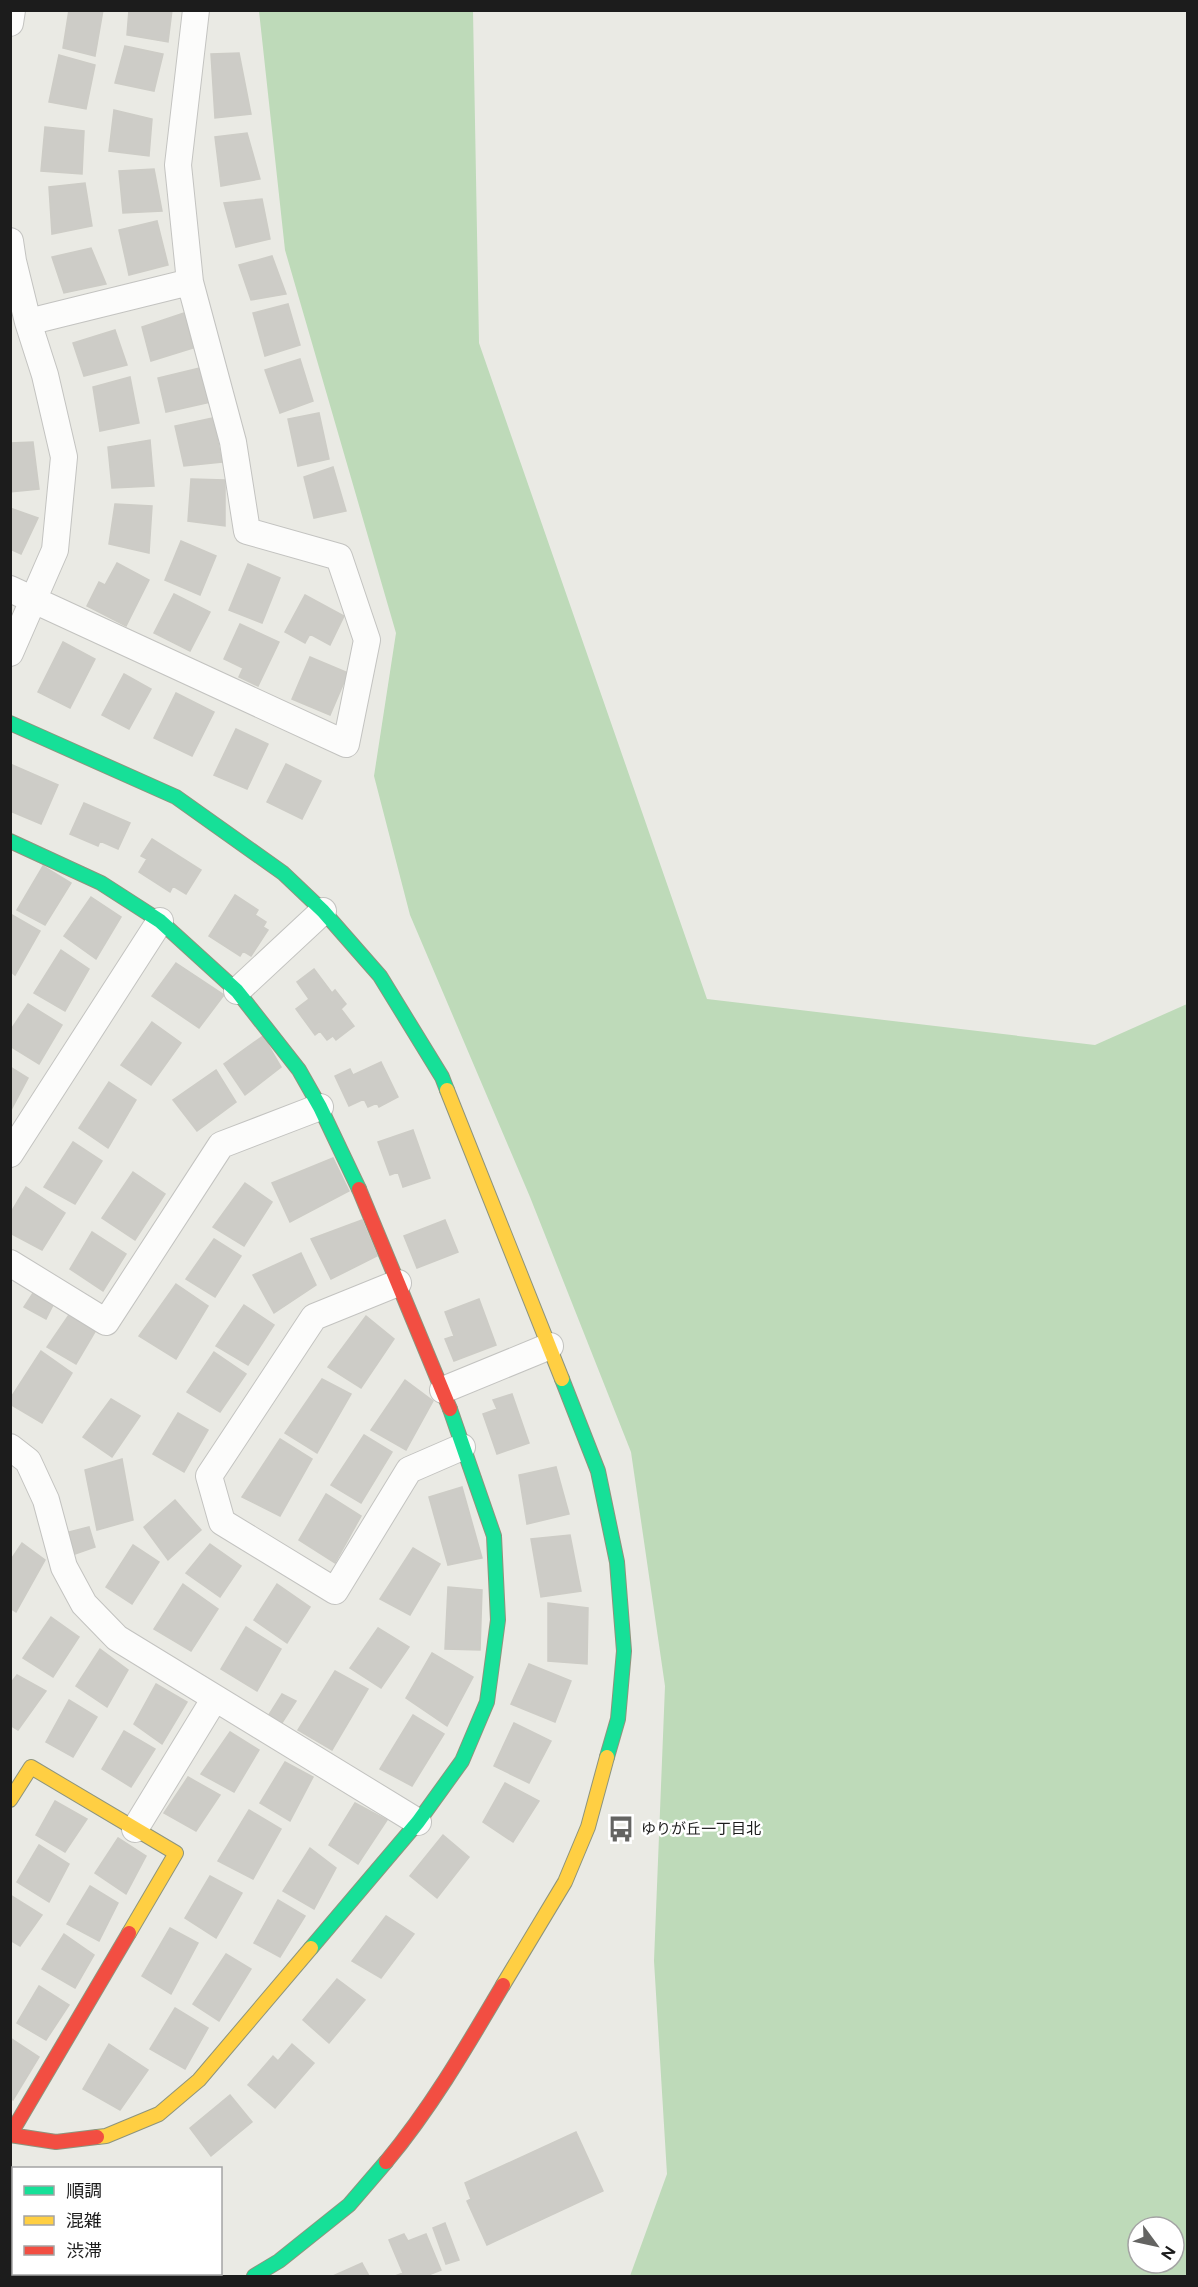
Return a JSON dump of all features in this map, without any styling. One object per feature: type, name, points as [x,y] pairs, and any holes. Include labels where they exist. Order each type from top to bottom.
[{"type":"street","points":[[10,23],[12,10]]},
{"type":"street","points":[[10,590],[346,744],[367,640],[339,557],[247,531],[233,442],[190,282],[178,165],[196,10]]},
{"type":"street","points":[[10,241],[28,322],[45,375],[64,457],[55,550],[10,653]]},
{"type":"street","points":[[28,322],[190,282]]},
{"type":"street","points":[[10,723],[176,797],[242,842],[283,873],[323,911],[380,976],[442,1077],[598,1471],[617,1562],[624,1652],[618,1719],[588,1827],[565,1882],[460,2057],[398,2147],[349,2205],[279,2261],[254,2277]]},
{"type":"street","points":[[10,841],[102,883],[160,921],[237,991],[299,1070],[320,1107],[367,1206],[442,1390],[494,1536],[498,1620],[487,1702],[462,1761],[418,1821],[199,2080],[159,2114],[106,2136],[56,2142],[10,2135],[176,1853],[31,1767],[10,1800]]},
{"type":"street","points":[[237,991],[323,911]]},
{"type":"street","points":[[10,1154],[160,921]]},
{"type":"street","points":[[10,1263],[106,1322],[221,1145],[320,1107]]},
{"type":"street","points":[[398,1283],[314,1317],[209,1476],[222,1522],[335,1591],[409,1470],[462,1447]]},
{"type":"street","points":[[442,1390],[550,1346]]},
{"type":"street","points":[[10,1447],[28,1461],[46,1500],[64,1567],[84,1604],[117,1638],[418,1821]]},
{"type":"street","points":[[135,1828],[215,1698]]},
{"type":"green space","points":[[259,11],[473,11],[479,343],[707,999],[1095,1045],[1187,1004],[1187,2276],[630,2276],[667,2174],[654,1961],[665,1686],[631,1452],[530,1197],[410,915],[374,776],[396,633],[285,250]]},
{"type":"building","points":[[69,10],[103,10],[95,56],[63,48]]},
{"type":"building","points":[[129,10],[172,10],[168,42],[127,35]]},
{"type":"building","points":[[125,46],[163,54],[154,91],[115,83]]},
{"type":"building","points":[[239,53],[251,114],[215,118],[211,54]]},
{"type":"building","points":[[59,55],[95,65],[86,109],[49,102]]},
{"type":"building","points":[[114,110],[152,119],[149,156],[109,151]]},
{"type":"building","points":[[45,127],[84,131],[82,174],[41,171]]},
{"type":"building","points":[[247,133],[260,179],[221,186],[215,137]]},
{"type":"building","points":[[154,169],[162,211],[123,213],[119,171]]},
{"type":"building","points":[[85,183],[92,226],[52,234],[49,187]]},
{"type":"building","points":[[262,199],[270,239],[236,247],[224,203]]},
{"type":"building","points":[[157,221],[168,265],[129,275],[119,230]]},
{"type":"building","points":[[91,248],[106,284],[64,293],[52,257]]},
{"type":"building","points":[[272,256],[286,294],[251,300],[239,265]]},
{"type":"building","points":[[288,304],[300,345],[265,356],[253,313]]},
{"type":"building","points":[[184,313],[193,348],[151,361],[142,327]]},
{"type":"building","points":[[115,330],[127,365],[84,376],[73,343]]},
{"type":"building","points":[[300,359],[313,401],[280,413],[265,370]]},
{"type":"building","points":[[200,368],[211,402],[166,412],[158,378]]},
{"type":"building","points":[[130,377],[139,423],[100,431],[93,387]]},
{"type":"building","points":[[319,413],[329,459],[298,466],[288,419]]},
{"type":"building","points":[[213,418],[222,462],[184,466],[175,426]]},
{"type":"building","points":[[150,440],[154,486],[112,488],[108,447]]},
{"type":"building","points":[[33,442],[39,489],[10,492],[10,443]]},
{"type":"building","points":[[333,467],[346,511],[314,518],[304,477]]},
{"type":"building","points":[[191,479],[225,480],[225,526],[188,521]]},
{"type":"building","points":[[115,504],[152,506],[149,553],[109,544]]},
{"type":"building","points":[[10,508],[38,518],[21,554],[10,549]]},
{"type":"building","points":[[181,541],[216,556],[200,595],[165,580]]},
{"type":"building","points":[[117,563],[149,580],[126,626],[87,606],[99,582],[105,585]]},
{"type":"building","points":[[248,564],[280,578],[262,623],[229,610]]},
{"type":"building","points":[[174,594],[210,612],[190,651],[154,633]]},
{"type":"building","points":[[305,595],[344,616],[330,645],[310,634],[305,643],[285,632]]},
{"type":"building","points":[[240,624],[279,642],[258,686],[239,677],[243,668],[224,659]]},
{"type":"building","points":[[63,642],[95,659],[70,708],[38,692]]},
{"type":"building","points":[[310,657],[348,673],[330,715],[292,699]]},
{"type":"building","points":[[124,674],[151,689],[129,729],[102,715]]},
{"type":"building","points":[[176,693],[214,712],[192,756],[154,738]]},
{"type":"building","points":[[236,729],[268,744],[247,789],[214,775]]},
{"type":"building","points":[[10,764],[58,785],[41,824],[10,811]]},
{"type":"building","points":[[286,764],[321,781],[302,819],[267,802]]},
{"type":"building","points":[[84,803],[130,823],[118,849],[100,841],[98,846],[70,834]]},
{"type":"building","points":[[152,839],[201,870],[186,894],[173,886],[170,892],[139,872],[147,859],[141,856]]},
{"type":"building","points":[[43,866],[71,883],[45,925],[17,910]]},
{"type":"building","points":[[235,895],[258,910],[255,915],[266,922],[263,927],[268,930],[251,956],[243,951],[240,956],[209,936]]},
{"type":"building","points":[[91,897],[121,917],[96,959],[64,936]]},
{"type":"building","points":[[12,915],[40,931],[15,975],[10,971]]},
{"type":"building","points":[[61,950],[89,969],[65,1011],[34,993]]},
{"type":"building","points":[[176,963],[224,995],[199,1028],[152,996]]},
{"type":"building","points":[[314,969],[332,993],[335,990],[346,1004],[341,1009],[354,1026],[336,1040],[333,1036],[327,1040],[320,1031],[315,1035],[296,1009],[309,999],[297,982]]},
{"type":"building","points":[[28,1004],[62,1025],[39,1064],[10,1046],[10,1031]]},
{"type":"building","points":[[152,1022],[181,1043],[151,1085],[121,1065]]},
{"type":"building","points":[[263,1036],[281,1067],[245,1095],[224,1064]]},
{"type":"building","points":[[381,1062],[398,1097],[379,1107],[377,1103],[368,1107],[364,1099],[349,1106],[335,1076],[350,1069],[353,1075]]},
{"type":"building","points":[[10,1067],[28,1078],[10,1112]]},
{"type":"building","points":[[216,1070],[236,1102],[197,1131],[173,1100]]},
{"type":"building","points":[[109,1082],[136,1100],[108,1148],[79,1128]]},
{"type":"building","points":[[413,1130],[430,1178],[403,1187],[398,1172],[390,1175],[378,1142]]},
{"type":"building","points":[[73,1142],[102,1161],[75,1204],[44,1187]]},
{"type":"building","points":[[333,1158],[349,1191],[290,1222],[272,1183]]},
{"type":"building","points":[[133,1172],[165,1194],[135,1240],[102,1218]]},
{"type":"building","points":[[245,1183],[272,1202],[244,1246],[213,1227]]},
{"type":"building","points":[[26,1187],[65,1213],[42,1250],[10,1233],[10,1214]]},
{"type":"building","points":[[362,1220],[377,1256],[331,1279],[311,1239]]},
{"type":"building","points":[[445,1220],[458,1252],[417,1268],[404,1236]]},
{"type":"building","points":[[92,1232],[126,1254],[103,1291],[70,1269]]},
{"type":"building","points":[[214,1239],[241,1256],[215,1297],[186,1279]]},
{"type":"building","points":[[301,1253],[316,1285],[274,1313],[253,1275]]},
{"type":"building","points":[[176,1284],[208,1306],[176,1359],[139,1336]]},
{"type":"building","points":[[37,1287],[56,1299],[46,1319],[24,1307]]},
{"type":"building","points":[[479,1299],[496,1345],[454,1361],[445,1339],[454,1336],[445,1312]]},
{"type":"building","points":[[244,1305],[274,1325],[248,1365],[216,1346]]},
{"type":"building","points":[[73,1309],[99,1325],[76,1364],[47,1347]]},
{"type":"building","points":[[366,1316],[394,1339],[361,1388],[328,1367]]},
{"type":"building","points":[[41,1351],[72,1373],[42,1423],[10,1404],[10,1399]]},
{"type":"building","points":[[214,1352],[246,1374],[220,1412],[187,1392]]},
{"type":"building","points":[[322,1379],[351,1394],[317,1453],[285,1433]]},
{"type":"building","points":[[405,1380],[433,1401],[406,1450],[371,1430]]},
{"type":"building","points":[[512,1394],[529,1443],[497,1454],[483,1414],[497,1409],[493,1400]]},
{"type":"building","points":[[111,1399],[140,1416],[112,1457],[83,1437]]},
{"type":"building","points":[[178,1413],[208,1430],[184,1472],[153,1454]]},
{"type":"building","points":[[364,1435],[392,1452],[361,1503],[331,1485]]},
{"type":"building","points":[[280,1439],[312,1459],[280,1516],[242,1497]]},
{"type":"building","points":[[122,1459],[133,1520],[97,1530],[85,1470]]},
{"type":"building","points":[[556,1467],[569,1514],[527,1524],[519,1475]]},
{"type":"building","points":[[462,1487],[482,1558],[448,1565],[429,1497]]},
{"type":"building","points":[[326,1494],[361,1516],[335,1563],[299,1540]]},
{"type":"building","points":[[175,1500],[201,1530],[168,1560],[144,1527]]},
{"type":"building","points":[[89,1527],[95,1547],[72,1555],[65,1533]]},
{"type":"building","points":[[570,1535],[581,1591],[541,1597],[531,1539]]},
{"type":"building","points":[[22,1543],[45,1560],[16,1612],[10,1608],[10,1561]]},
{"type":"building","points":[[210,1544],[241,1566],[220,1597],[186,1573]]},
{"type":"building","points":[[133,1545],[159,1562],[132,1604],[106,1587]]},
{"type":"building","points":[[413,1548],[440,1564],[410,1615],[380,1599]]},
{"type":"building","points":[[183,1584],[218,1609],[191,1651],[154,1629]]},
{"type":"building","points":[[277,1584],[310,1607],[287,1643],[254,1620]]},
{"type":"building","points":[[448,1587],[482,1590],[480,1650],[445,1649]]},
{"type":"building","points":[[548,1603],[588,1608],[587,1664],[548,1661]]},
{"type":"building","points":[[51,1617],[79,1637],[53,1677],[23,1658]]},
{"type":"building","points":[[246,1627],[281,1649],[257,1691],[221,1669]]},
{"type":"building","points":[[378,1628],[409,1647],[381,1688],[350,1668]]},
{"type":"building","points":[[100,1649],[128,1670],[107,1707],[76,1686]]},
{"type":"building","points":[[432,1653],[473,1677],[447,1726],[406,1698]]},
{"type":"building","points":[[529,1664],[571,1681],[555,1722],[511,1704]]},
{"type":"building","points":[[335,1671],[368,1689],[332,1750],[298,1730]]},
{"type":"building","points":[[17,1675],[46,1691],[18,1730],[10,1725],[10,1684]]},
{"type":"building","points":[[156,1684],[187,1702],[162,1744],[134,1724]]},
{"type":"building","points":[[282,1694],[296,1701],[278,1729],[265,1721]]},
{"type":"building","points":[[69,1700],[97,1717],[73,1757],[46,1742]]},
{"type":"building","points":[[413,1715],[444,1734],[412,1786],[380,1769]]},
{"type":"building","points":[[514,1723],[551,1741],[529,1783],[494,1766]]},
{"type":"building","points":[[124,1731],[155,1749],[131,1787],[102,1769]]},
{"type":"building","points":[[230,1732],[259,1750],[234,1792],[201,1774]]},
{"type":"building","points":[[285,1762],[313,1777],[290,1821],[260,1803]]},
{"type":"building","points":[[188,1777],[220,1795],[196,1831],[164,1813]]},
{"type":"building","points":[[505,1783],[539,1801],[513,1842],[483,1822]]},
{"type":"building","points":[[55,1801],[87,1819],[65,1852],[36,1835]]},
{"type":"building","points":[[355,1803],[387,1820],[358,1864],[329,1845]]},
{"type":"building","points":[[249,1810],[281,1829],[253,1879],[218,1861]]},
{"type":"building","points":[[443,1835],[469,1857],[437,1898],[410,1876]]},
{"type":"building","points":[[118,1838],[146,1856],[126,1894],[95,1873]]},
{"type":"building","points":[[39,1845],[69,1864],[49,1902],[17,1882]]},
{"type":"building","points":[[310,1848],[336,1868],[314,1909],[283,1891]]},
{"type":"building","points":[[210,1876],[242,1893],[216,1938],[185,1918]]},
{"type":"building","points":[[90,1886],[118,1903],[99,1941],[67,1924]]},
{"type":"building","points":[[10,1895],[42,1915],[20,1946],[10,1940]]},
{"type":"building","points":[[278,1900],[305,1916],[280,1957],[254,1943]]},
{"type":"building","points":[[386,1916],[414,1934],[381,1978],[352,1961]]},
{"type":"building","points":[[170,1928],[198,1943],[171,1994],[142,1976]]},
{"type":"building","points":[[64,1934],[94,1955],[75,1988],[42,1969]]},
{"type":"building","points":[[226,1954],[251,1969],[219,2021],[193,2004]]},
{"type":"building","points":[[337,1979],[365,2000],[329,2043],[303,2020]]},
{"type":"building","points":[[39,1986],[69,2005],[46,2040],[17,2023]]},
{"type":"building","points":[[175,2008],[208,2028],[185,2069],[150,2049]]},
{"type":"building","points":[[10,2038],[39,2057],[13,2100],[10,2098]]},
{"type":"building","points":[[109,2044],[148,2070],[120,2110],[83,2089]]},
{"type":"building","points":[[292,2044],[314,2063],[275,2108],[248,2085],[273,2056],[278,2061]]},
{"type":"building","points":[[230,2095],[252,2122],[211,2156],[190,2128]]},
{"type":"building","points":[[576,2132],[603,2191],[487,2245],[467,2201],[471,2199],[465,2183]]},
{"type":"building","points":[[445,2223],[459,2260],[446,2264],[433,2228]]},
{"type":"building","points":[[404,2234],[408,2241],[426,2234],[441,2270],[426,2276],[395,2276],[403,2273],[389,2240]]},
{"type":"building","points":[[362,2263],[369,2276],[333,2276]]},
{"type":"traffic: fast","points":[[10,723],[176,797],[283,873],[323,911],[380,976],[442,1077],[447,1090]]},
{"type":"traffic: fast","points":[[10,841],[101,883],[160,921],[237,991],[299,1070],[320,1107],[359,1189]]},
{"type":"traffic: fast","points":[[562,1379],[598,1471],[617,1562],[624,1651],[618,1719],[607,1757]]},
{"type":"traffic: fast","points":[[311,1948],[418,1822],[462,1761],[487,1702],[498,1620],[494,1536],[450,1409]]},
{"type":"traffic: fast","points":[[254,2276],[279,2261],[349,2205],[386,2162]]},
{"type":"traffic: slow","points":[[447,1090],[562,1379]]},
{"type":"traffic: slow","points":[[503,1985],[565,1882],[588,1827],[607,1757]]},
{"type":"traffic: slow","points":[[10,1800],[31,1767],[176,1853],[129,1933]]},
{"type":"traffic: slow","points":[[97,2137],[106,2136],[159,2114],[199,2080],[311,1948]]},
{"type":"traffic: jam","points":[[359,1189],[450,1409]]},
{"type":"traffic: jam","points":[[97,2137],[56,2142],[10,2135],[129,1933]]},
{"type":"traffic: jam","points":[[386,2162],[433,2098],[503,1985]]},
{"type":"place","name":"ゆりが丘一丁目北","points":[[621,1829]]}]
